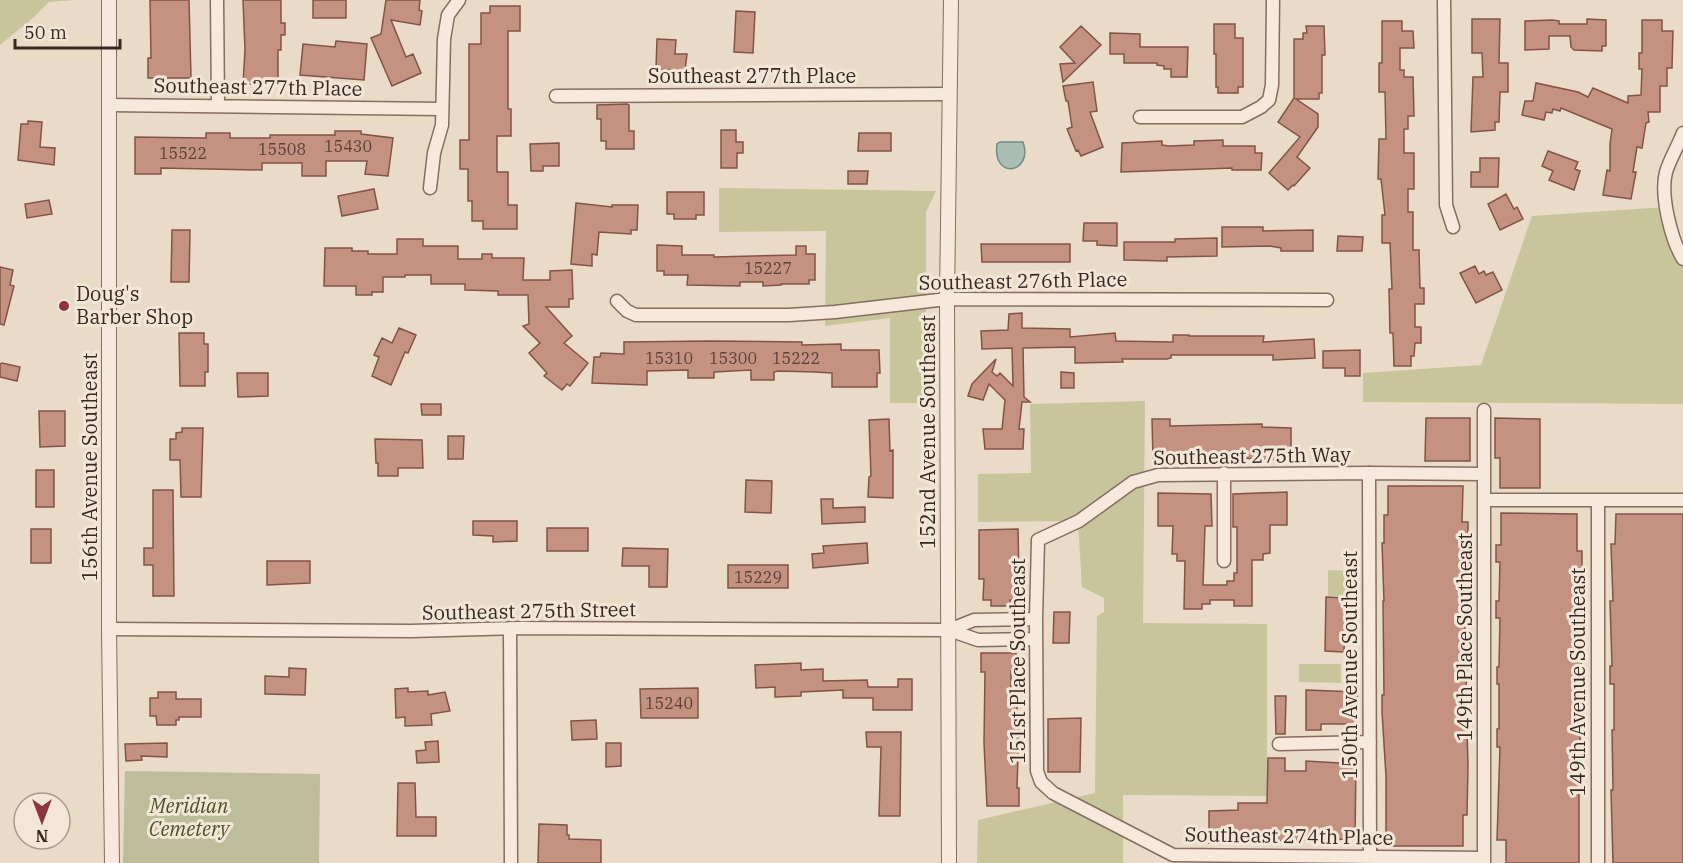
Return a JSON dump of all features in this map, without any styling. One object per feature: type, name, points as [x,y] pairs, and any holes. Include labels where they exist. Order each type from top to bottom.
[{"type":"street","name":"156th Avenue Southeast","points":[[109,0],[111,863]]},
{"type":"street","points":[[217,0],[218,106]]},
{"type":"street","points":[[430,188],[434,153],[442,125],[444,39],[448,15],[459,0]]},
{"type":"street","name":"152nd Avenue Southeast","points":[[949,863],[947,299],[951,0]]},
{"type":"street","points":[[1140,117],[1242,117],[1269,100],[1272,85],[1273,0]]},
{"type":"street","points":[[1444,0],[1446,205],[1454,227]]},
{"type":"street","name":"Southeast 277th Place","points":[[556,96],[949,94]]},
{"type":"street","name":"Southeast 277th Place","points":[[109,105],[442,109]]},
{"type":"street","points":[[1683,133],[1666,174],[1668,219],[1672,235],[1683,259]]},
{"type":"street","name":"Southeast 276th Place","points":[[617,301],[636,315],[789,315],[947,299],[1327,300]]},
{"type":"street","name":"149th Place Southeast","points":[[1484,410],[1484,860]]},
{"type":"street","points":[[1224,473],[1224,561]]},
{"type":"street","name":"150th Avenue Southeast","points":[[1369,473],[1370,857]]},
{"type":"street","name":"Southeast 275th Way","points":[[1038,540],[1079,521],[1133,482],[1158,475],[1484,474]]},
{"type":"street","points":[[1484,500],[1683,500]]},
{"type":"street","name":"149th Avenue Southeast","points":[[1598,501],[1598,863]]},
{"type":"street","name":"151st Place Southeast","points":[[1038,540],[1037,771],[1041,782]]},
{"type":"street","name":"Southeast 275th Street","points":[[949,630],[974,620],[1036,619]]},
{"type":"street","points":[[510,628],[511,863]]},
{"type":"street","name":"Southeast 275th Street","points":[[109,629],[949,630],[978,640],[1036,639]]},
{"type":"street","points":[[1279,744],[1370,742]]},
{"type":"street","name":"Southeast 274th Place","points":[[1041,782],[1053,794],[1173,855],[1484,860]]},
{"type":"shaded area","points":[[0,0],[75,0],[49,2],[0,45]]},
{"type":"shaded area","points":[[1023,142],[1025,153],[1023,161],[1018,166],[1006,168],[1000,164],[997,144]]},
{"type":"shaded area","points":[[719,188],[936,191],[926,212],[926,403],[890,403],[890,318],[825,326],[826,231],[719,232]]},
{"type":"shaded area","points":[[1666,207],[1683,259],[1683,404],[1363,402],[1363,373],[1481,365],[1532,216]]},
{"type":"shaded area","points":[[1145,401],[1143,623],[1267,624],[1267,796],[1123,795],[1123,863],[977,863],[978,820],[1095,793],[1097,616],[1104,612],[1104,598],[1082,587],[1078,521],[978,522],[978,474],[1031,473],[1030,404]]},
{"type":"shaded area","points":[[1328,570],[1349,571],[1348,596],[1328,596]]},
{"type":"shaded area","points":[[1299,664],[1341,664],[1341,683],[1299,682]]},
{"type":"green space","name":"Meridian Cemetery","points":[[125,771],[320,774],[319,863],[123,863]]},
{"type":"building","points":[[150,0],[189,0],[191,78],[148,78],[148,58],[151,58]]},
{"type":"building","points":[[243,0],[281,0],[281,23],[285,23],[285,35],[281,35],[281,50],[278,50],[278,85],[243,84],[245,50]]},
{"type":"building","points":[[313,0],[346,0],[346,18],[313,18]]},
{"type":"building","points":[[386,0],[420,0],[419,10],[422,11],[420,25],[391,20],[406,57],[413,54],[421,73],[392,86],[371,38],[381,34]]},
{"type":"building","points":[[490,6],[520,6],[520,31],[508,31],[508,109],[511,109],[511,136],[497,136],[497,172],[508,172],[508,205],[517,205],[517,229],[483,229],[483,221],[472,221],[472,201],[468,201],[468,169],[460,169],[460,140],[469,140],[469,44],[481,44],[481,13],[490,13]]},
{"type":"building","points":[[736,11],[755,12],[753,53],[734,52]]},
{"type":"building","points":[[1472,19],[1500,19],[1499,63],[1508,63],[1508,92],[1500,92],[1499,122],[1495,122],[1495,130],[1471,132],[1473,77],[1483,77],[1482,53],[1472,53]]},
{"type":"building","points":[[1587,19],[1606,20],[1606,46],[1602,46],[1602,51],[1574,50],[1571,47],[1570,36],[1549,36],[1549,49],[1525,50],[1525,21],[1552,20],[1559,21],[1559,24],[1587,24]]},
{"type":"building","points":[[1642,20],[1662,20],[1662,31],[1673,31],[1672,68],[1667,68],[1667,86],[1660,86],[1660,112],[1648,112],[1649,122],[1646,123],[1642,148],[1637,147],[1633,172],[1636,172],[1631,199],[1603,195],[1607,170],[1610,171],[1612,129],[1561,108],[1560,111],[1553,109],[1552,113],[1546,112],[1544,120],[1522,115],[1525,101],[1533,101],[1536,83],[1578,92],[1588,97],[1593,88],[1628,103],[1628,96],[1641,95],[1642,69],[1639,69],[1639,53],[1642,53]]},
{"type":"building","points":[[1382,21],[1402,21],[1402,31],[1413,31],[1414,48],[1400,48],[1400,70],[1404,70],[1404,77],[1413,77],[1414,116],[1408,116],[1408,129],[1404,129],[1404,153],[1414,153],[1414,189],[1408,189],[1408,212],[1413,212],[1413,250],[1419,250],[1420,288],[1424,288],[1424,304],[1415,304],[1415,327],[1421,327],[1421,343],[1415,343],[1411,366],[1394,366],[1393,333],[1390,333],[1389,289],[1392,289],[1390,243],[1382,243],[1382,215],[1385,215],[1381,179],[1378,179],[1379,139],[1386,139],[1385,92],[1379,92]]},
{"type":"building","points":[[1214,24],[1235,24],[1235,38],[1243,38],[1243,87],[1238,87],[1238,93],[1218,93]]},
{"type":"building","points":[[1081,26],[1101,45],[1063,82],[1060,64],[1075,63],[1060,47]]},
{"type":"building","points":[[1306,26],[1324,26],[1325,55],[1322,55],[1322,93],[1319,93],[1319,99],[1296,99],[1318,114],[1318,127],[1297,157],[1310,168],[1288,190],[1269,173],[1300,137],[1278,122],[1294,98],[1294,39],[1303,39],[1303,33],[1307,33]]},
{"type":"building","points":[[1110,33],[1140,34],[1140,47],[1188,47],[1187,77],[1171,77],[1171,69],[1164,69],[1164,66],[1157,65],[1157,63],[1124,63],[1124,54],[1110,54]]},
{"type":"building","points":[[657,39],[676,40],[675,54],[687,54],[685,71],[656,69]]},
{"type":"building","points":[[336,41],[367,44],[364,80],[300,75],[303,44],[335,47]]},
{"type":"building","points":[[1093,82],[1097,111],[1090,112],[1103,147],[1081,156],[1078,150],[1076,151],[1067,129],[1072,127],[1063,86]]},
{"type":"building","points":[[597,105],[629,105],[629,131],[634,131],[634,149],[606,149],[606,141],[601,141],[601,119],[597,119]]},
{"type":"building","points":[[28,121],[42,122],[40,147],[55,148],[54,165],[18,160],[21,124],[28,124]]},
{"type":"building","points":[[721,130],[736,130],[736,142],[743,142],[743,153],[737,153],[737,168],[721,168]]},
{"type":"building","points":[[335,131],[361,131],[361,134],[393,138],[388,176],[365,174],[367,161],[326,161],[326,176],[302,176],[302,163],[262,163],[262,170],[161,168],[161,174],[135,174],[135,137],[206,138],[206,133],[230,133],[230,138],[270,138],[270,135],[335,135]]},
{"type":"building","points":[[859,133],[891,133],[891,151],[858,151]]},
{"type":"building","points":[[1223,140],[1223,146],[1255,146],[1255,153],[1262,153],[1261,170],[1232,170],[1232,168],[1121,172],[1122,143],[1162,141],[1162,145],[1169,146],[1194,145],[1194,141]]},
{"type":"building","points":[[559,143],[559,166],[543,166],[543,171],[531,171],[530,144]]},
{"type":"building","points":[[1548,151],[1578,162],[1575,169],[1580,171],[1574,190],[1549,180],[1553,171],[1542,166]]},
{"type":"building","points":[[1480,158],[1499,158],[1498,187],[1471,187],[1471,172],[1480,172]]},
{"type":"building","points":[[848,171],[868,171],[867,184],[848,184]]},
{"type":"building","points":[[374,189],[378,209],[342,216],[338,196]]},
{"type":"building","points":[[667,192],[704,192],[704,215],[696,215],[696,219],[674,219],[674,214],[667,214]]},
{"type":"building","points":[[1506,194],[1514,209],[1517,207],[1523,219],[1500,230],[1488,204]]},
{"type":"building","points":[[49,200],[52,214],[27,218],[25,204]]},
{"type":"building","points":[[576,203],[612,207],[612,205],[638,205],[637,230],[631,230],[631,234],[599,232],[597,255],[592,254],[592,266],[571,264]]},
{"type":"building","points":[[1084,223],[1117,223],[1117,246],[1097,245],[1097,241],[1083,241]]},
{"type":"building","points":[[1222,227],[1263,227],[1263,231],[1313,230],[1313,251],[1281,251],[1281,248],[1270,246],[1222,247]]},
{"type":"building","points":[[172,230],[190,230],[189,282],[171,282]]},
{"type":"building","points":[[1338,236],[1363,237],[1362,251],[1337,251]]},
{"type":"building","points":[[1217,238],[1217,256],[1167,257],[1167,261],[1124,260],[1124,242],[1175,242],[1175,239]]},
{"type":"building","points":[[397,239],[423,239],[423,246],[458,246],[458,259],[482,259],[482,254],[492,254],[492,258],[524,258],[523,280],[550,280],[550,271],[572,270],[573,299],[569,299],[569,307],[546,307],[572,336],[564,343],[588,363],[570,386],[567,384],[562,390],[544,376],[547,373],[529,353],[540,343],[523,326],[529,324],[528,295],[498,295],[498,291],[465,290],[465,284],[431,284],[431,275],[383,277],[383,292],[372,292],[372,295],[356,295],[356,286],[324,286],[325,248],[352,248],[352,251],[368,251],[368,254],[397,254]]},
{"type":"building","points":[[981,244],[1070,244],[1070,262],[982,262]]},
{"type":"building","points":[[657,245],[682,246],[682,255],[714,255],[714,257],[796,255],[796,246],[806,246],[806,254],[815,254],[815,280],[809,280],[809,284],[763,286],[763,282],[740,282],[740,286],[687,285],[688,275],[664,275],[664,271],[657,271]]},
{"type":"building","points":[[1475,266],[1479,274],[1484,271],[1486,275],[1493,272],[1502,290],[1476,303],[1460,273]]},
{"type":"building","points":[[0,267],[13,270],[10,285],[14,286],[4,325],[0,324]]},
{"type":"building","points":[[1022,313],[1022,328],[1070,329],[1070,337],[1115,333],[1116,341],[1173,342],[1173,335],[1264,336],[1263,342],[1314,339],[1315,358],[1273,360],[1273,355],[1171,355],[1171,358],[1167,359],[1122,359],[1123,362],[1075,363],[1075,347],[1023,348],[1024,397],[1030,402],[1022,402],[1019,429],[1024,429],[1023,449],[985,449],[983,429],[1002,429],[1005,400],[989,384],[983,400],[968,396],[972,384],[996,359],[992,372],[997,376],[1000,373],[1013,386],[1012,348],[982,349],[981,331],[1008,330],[1009,314]]},
{"type":"building","points":[[399,328],[416,335],[408,353],[405,352],[391,385],[372,376],[379,357],[374,355],[382,338],[392,343]]},
{"type":"building","points":[[179,333],[204,333],[204,344],[208,344],[208,372],[205,372],[205,386],[180,386]]},
{"type":"building","points":[[624,342],[802,342],[802,345],[841,344],[841,350],[879,350],[880,373],[877,373],[877,387],[832,387],[832,373],[815,372],[778,371],[774,372],[774,380],[751,380],[751,370],[714,372],[714,378],[688,378],[688,370],[647,371],[647,385],[592,383],[594,357],[600,357],[601,353],[624,354]]},
{"type":"building","points":[[1360,350],[1360,376],[1345,376],[1345,368],[1323,368],[1323,351]]},
{"type":"building","points":[[0,364],[20,367],[17,381],[0,377]]},
{"type":"building","points":[[1061,372],[1074,373],[1074,388],[1061,388]]},
{"type":"building","points":[[237,373],[268,373],[268,396],[238,397]]},
{"type":"building","points":[[421,404],[441,404],[441,415],[422,415]]},
{"type":"building","points":[[39,411],[65,411],[65,446],[40,447]]},
{"type":"building","points":[[1426,418],[1470,418],[1470,461],[1425,461]]},
{"type":"building","points":[[1495,418],[1540,419],[1540,488],[1500,488],[1500,458],[1495,458]]},
{"type":"building","points":[[889,419],[890,451],[893,450],[893,498],[868,497],[869,477],[871,476],[869,420]]},
{"type":"building","points":[[1152,419],[1170,419],[1170,426],[1262,424],[1262,427],[1291,428],[1291,453],[1285,454],[1285,460],[1238,457],[1153,460]]},
{"type":"building","points":[[182,428],[203,428],[201,497],[181,497],[180,460],[170,460],[170,439],[176,439],[176,433],[182,432]]},
{"type":"building","points":[[448,436],[464,436],[463,459],[448,459]]},
{"type":"building","points":[[375,439],[422,440],[423,468],[398,468],[398,476],[378,476]]},
{"type":"building","points":[[36,470],[54,470],[54,507],[36,507]]},
{"type":"building","points":[[746,480],[772,481],[771,513],[745,512]]},
{"type":"building","points":[[1388,486],[1463,486],[1462,522],[1468,522],[1468,539],[1465,539],[1465,580],[1468,580],[1468,597],[1465,597],[1465,636],[1468,636],[1466,689],[1468,766],[1467,815],[1463,815],[1463,846],[1386,846],[1386,776],[1382,712],[1384,601],[1382,543],[1384,543],[1384,515],[1388,515]]},
{"type":"building","points":[[153,490],[173,490],[174,596],[153,596],[153,565],[144,565],[144,548],[153,548]]},
{"type":"building","points":[[1287,492],[1287,525],[1270,525],[1270,553],[1263,554],[1263,560],[1252,560],[1252,606],[1234,606],[1234,600],[1210,600],[1210,604],[1202,604],[1202,609],[1184,609],[1185,561],[1177,561],[1177,554],[1172,554],[1173,526],[1158,526],[1158,493],[1211,494],[1212,526],[1205,526],[1203,585],[1227,585],[1227,581],[1234,581],[1234,573],[1237,573],[1237,527],[1233,527],[1233,494]]},
{"type":"building","points":[[821,499],[833,499],[833,508],[865,507],[865,522],[822,524]]},
{"type":"building","points":[[1501,513],[1577,514],[1577,551],[1582,551],[1582,597],[1579,597],[1579,637],[1582,637],[1580,736],[1582,784],[1579,784],[1579,863],[1506,863],[1506,840],[1497,840],[1500,747],[1497,747],[1499,684],[1497,684],[1497,667],[1499,667],[1500,618],[1496,618],[1496,601],[1499,601],[1500,562],[1496,562],[1496,545],[1501,545]]},
{"type":"building","points":[[1616,514],[1683,514],[1683,863],[1613,863],[1611,790],[1613,790],[1614,684],[1610,684],[1610,666],[1612,666],[1610,601],[1613,601],[1611,544],[1615,544]]},
{"type":"building","points":[[473,521],[517,521],[517,541],[493,542],[493,536],[473,535]]},
{"type":"building","points":[[547,528],[588,528],[588,551],[547,551]]},
{"type":"building","points":[[31,529],[51,529],[51,563],[31,563]]},
{"type":"building","points":[[1018,529],[1017,600],[1010,600],[1010,606],[991,606],[991,600],[983,600],[984,579],[979,579],[979,530]]},
{"type":"building","points":[[867,543],[868,563],[813,568],[812,554],[824,553],[823,546]]},
{"type":"building","points":[[623,548],[668,549],[667,587],[649,587],[649,566],[622,566]]},
{"type":"building","points":[[267,561],[310,561],[310,583],[267,585]]},
{"type":"building","points":[[728,565],[788,565],[788,588],[728,588]]},
{"type":"building","points":[[1326,597],[1345,598],[1345,612],[1349,612],[1348,627],[1345,627],[1344,652],[1325,651]]},
{"type":"building","points":[[1054,612],[1070,612],[1069,643],[1053,643]]},
{"type":"building","points":[[981,653],[1016,653],[1016,671],[1011,671],[1011,693],[1017,692],[1019,806],[987,806],[984,743],[985,672],[981,672]]},
{"type":"building","points":[[801,663],[801,670],[823,669],[823,681],[867,680],[868,687],[898,687],[898,679],[912,679],[912,710],[873,710],[873,698],[843,698],[843,690],[801,692],[801,696],[775,697],[775,687],[756,688],[755,665]]},
{"type":"building","points":[[289,668],[306,669],[305,695],[265,694],[265,676],[289,677]]},
{"type":"building","points":[[408,688],[408,692],[428,691],[428,695],[445,692],[450,711],[431,714],[432,725],[405,726],[405,717],[396,718],[395,689]]},
{"type":"building","points":[[698,688],[698,718],[641,718],[640,689]]},
{"type":"building","points":[[1306,690],[1357,692],[1357,724],[1321,724],[1321,730],[1306,730]]},
{"type":"building","points":[[158,692],[176,692],[176,699],[201,699],[201,717],[179,717],[176,725],[157,725],[156,716],[150,716],[150,698],[158,698]]},
{"type":"building","points":[[1275,696],[1286,696],[1285,734],[1276,734]]},
{"type":"building","points":[[1081,718],[1080,772],[1048,772],[1048,719]]},
{"type":"building","points":[[596,720],[597,739],[572,740],[571,721]]},
{"type":"building","points":[[866,732],[901,732],[900,816],[879,816],[881,747],[867,747]]},
{"type":"building","points":[[438,741],[439,762],[417,763],[416,751],[426,750],[425,742]]},
{"type":"building","points":[[167,743],[167,757],[141,756],[142,760],[126,761],[125,744]]},
{"type":"building","points":[[606,743],[621,743],[621,766],[606,767]]},
{"type":"building","points":[[1268,758],[1285,758],[1285,771],[1306,771],[1306,761],[1356,764],[1355,839],[1209,843],[1209,811],[1238,810],[1238,803],[1267,803]]},
{"type":"building","points":[[398,783],[415,783],[416,817],[436,817],[436,836],[397,836]]},
{"type":"building","points":[[539,824],[567,825],[569,839],[601,840],[601,863],[538,863]]},
{"type":"place","name":"Doug's Barber Shop","points":[[64,306]]}]
